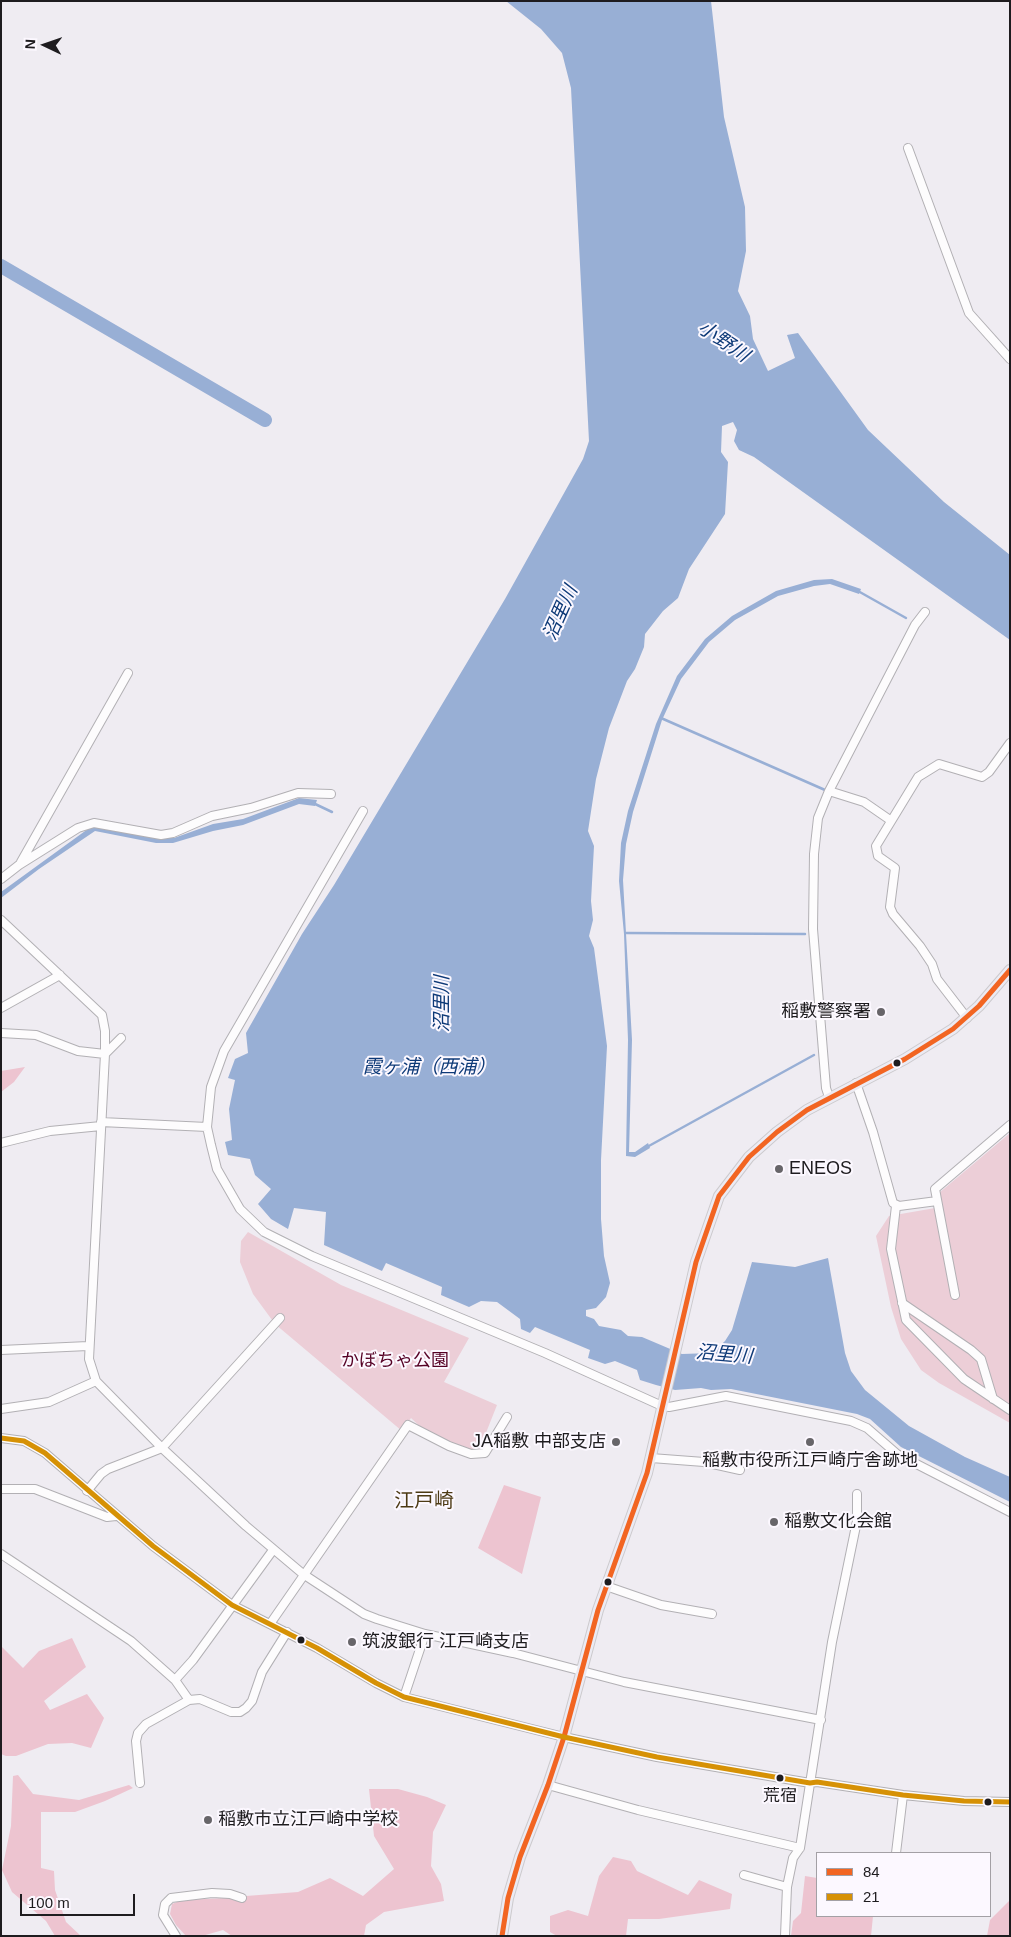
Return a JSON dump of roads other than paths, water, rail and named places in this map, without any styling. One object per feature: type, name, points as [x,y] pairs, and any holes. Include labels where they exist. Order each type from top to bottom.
[{"type":"main road","points":[[502,1936],[514,1878],[564,1736],[606,1586],[651,1458],[678,1335],[704,1234],[719,1196],[738,1171],[763,1145],[792,1121],[856,1083],[922,1049],[967,1018],[1010,970]]},
{"type":"street","points":[[908,148],[970,313],[1010,359]]},
{"type":"street","points":[[829,1098],[825,1078],[813,929],[816,832],[829,791],[916,625],[925,612]]},
{"type":"street","points":[[19,864],[128,673]]},
{"type":"street","points":[[967,1018],[937,979],[932,964],[920,946],[893,914],[890,907],[895,868],[878,856],[876,846],[890,820],[918,777],[939,764],[982,777],[989,772],[1010,743]]},
{"type":"street","points":[[829,791],[864,802],[890,820]]},
{"type":"street","points":[[1,879],[19,864],[78,828],[94,823],[160,835],[173,833],[212,816],[251,808],[298,793],[331,794]]},
{"type":"street","points":[[364,810],[224,1051],[211,1087],[207,1127],[217,1169],[240,1209],[264,1232],[312,1256],[669,1407],[731,1397],[851,1421],[867,1428],[897,1454],[1010,1512]]},
{"type":"street","points":[[1,920],[102,1015],[106,1031],[106,1054],[88,1346],[91,1369],[96,1381],[162,1448],[273,1550],[303,1574],[364,1614],[425,1634],[624,1682],[821,1720]]},
{"type":"street","points":[[1,1008],[60,975]]},
{"type":"street","points":[[1,1033],[36,1036],[78,1051],[106,1054]]},
{"type":"street","points":[[106,1054],[121,1038]]},
{"type":"street","points":[[856,1083],[896,1206],[892,1249],[902,1303],[909,1324],[964,1379],[1010,1410]]},
{"type":"street","points":[[1,1143],[50,1131],[101,1124],[207,1127]]},
{"type":"street","points":[[955,1296],[935,1191],[939,1184],[1010,1124]]},
{"type":"street","points":[[896,1206],[937,1201]]},
{"type":"street","points":[[902,1303],[971,1350],[981,1359],[993,1399]]},
{"type":"street","points":[[87,1491],[101,1474],[108,1469],[162,1448],[280,1318]]},
{"type":"street","points":[[1,1350],[88,1346]]},
{"type":"street","points":[[1,1409],[49,1402],[96,1381]]},
{"type":"street","points":[[270,1624],[408,1425],[449,1446],[471,1454],[485,1453],[508,1417]]},
{"type":"street","points":[[1,1438],[24,1441],[33,1446],[116,1516],[232,1605],[287,1632],[404,1697],[564,1736],[657,1756],[810,1783],[964,1801],[1010,1802]]},
{"type":"street","points":[[651,1458],[704,1462],[740,1470]]},
{"type":"street","points":[[1,1489],[35,1489],[107,1518],[116,1516]]},
{"type":"street","points":[[785,1936],[787,1887],[794,1858],[800,1848],[836,1623],[857,1521],[857,1494]]},
{"type":"street","points":[[175,1680],[193,1660],[273,1550]]},
{"type":"street","points":[[1,1554],[131,1641],[175,1680],[189,1700]]},
{"type":"street","points":[[606,1586],[661,1605],[712,1614]]},
{"type":"street","points":[[140,1783],[136,1741],[138,1733],[146,1724],[189,1700],[200,1699],[230,1712],[240,1712],[252,1701],[262,1672],[287,1632]]},
{"type":"street","points":[[404,1697],[425,1634]]},
{"type":"street","points":[[548,1785],[638,1810],[800,1848]]},
{"type":"street","points":[[896,1852],[903,1795]]},
{"type":"street","points":[[744,1875],[787,1887]]},
{"type":"street","points":[[176,1936],[163,1915],[165,1904],[171,1898],[212,1893],[230,1894],[242,1898]]},
{"type":"water","name":"霞ヶ浦（西浦）","points":[[506,1],[711,1],[724,117],[745,207],[746,251],[738,291],[750,316],[753,339],[768,371],[795,358],[787,335],[798,333],[868,430],[944,502],[1010,555],[1010,640],[754,457],[739,450],[734,441],[737,430],[733,422],[722,426],[721,452],[728,462],[725,514],[689,569],[678,598],[663,611],[645,634],[644,647],[635,669],[627,681],[609,728],[596,779],[588,831],[594,846],[591,901],[593,920],[589,936],[594,948],[607,1046],[601,1160],[601,1219],[604,1256],[610,1283],[606,1297],[596,1308],[586,1310],[586,1316],[594,1319],[599,1326],[621,1330],[628,1336],[642,1337],[682,1354],[712,1353],[725,1341],[732,1330],[752,1262],[795,1267],[828,1258],[845,1353],[851,1371],[865,1390],[909,1426],[965,1457],[1010,1477],[1010,1502],[901,1447],[870,1419],[857,1414],[731,1389],[711,1390],[701,1388],[675,1390],[656,1385],[640,1380],[637,1370],[615,1361],[605,1364],[588,1358],[590,1350],[535,1327],[530,1333],[521,1329],[520,1319],[497,1302],[481,1301],[469,1307],[441,1295],[442,1287],[386,1263],[382,1271],[324,1245],[326,1212],[294,1208],[288,1229],[271,1219],[258,1204],[271,1189],[255,1175],[250,1159],[228,1155],[225,1142],[232,1140],[229,1109],[235,1080],[228,1078],[235,1059],[248,1053],[246,1033],[302,934],[334,885],[505,599],[583,459],[589,441],[571,88],[562,53],[541,29]]},
{"type":"water","points":[[832,579],[861,589],[859,594],[830,584],[814,586],[778,596],[735,620],[709,642],[681,679],[662,720],[633,812],[626,844],[623,880],[632,1040],[629,1152],[635,1152],[648,1143],[650,1148],[635,1157],[626,1156],[628,1040],[624,934],[619,881],[621,843],[628,811],[656,724],[677,676],[705,639],[732,616],[776,591],[814,580]]},
{"type":"water","points":[[299,798],[317,800],[315,806],[299,804],[243,825],[213,831],[173,843],[156,843],[95,831],[39,869],[1,898],[1,892],[92,826],[157,838],[174,838],[213,824],[243,819]]},
{"type":"waterway","points":[[1,266],[265,420]]},
{"type":"waterway","points":[[858,591],[906,618]]},
{"type":"waterway","points":[[661,718],[825,790]]},
{"type":"waterway","points":[[313,803],[332,812]]},
{"type":"waterway","points":[[626,933],[805,934]]},
{"type":"waterway","points":[[647,1147],[814,1055]]},
{"type":"place","name":"稲敷警察署","points":[[881,1012]]},
{"type":"place","name":"ENEOS","points":[[779,1169]]},
{"type":"place","name":"JA稲敷 中部支店","points":[[616,1442]]},
{"type":"place","name":"稲敷市役所江戸崎庁舎跡地","points":[[810,1442]]},
{"type":"place","name":"稲敷文化会館","points":[[774,1522]]},
{"type":"place","name":"筑波銀行 江戸崎支店","points":[[352,1642]]},
{"type":"place","name":"荒宿","points":[[780,1778]]},
{"type":"place","name":"稲敷市立江戸崎中学校","points":[[208,1820]]},
{"type":"district","name":"江戸崎","points":[[424,1501]]},
{"type":"water label","name":"小野川","points":[[723,342]]},
{"type":"water label","name":"沼里川","points":[[561,613]]},
{"type":"water label","name":"沼里川","points":[[443,1004]]},
{"type":"water label","name":"沼里川","points":[[724,1355]]},
{"type":"park label","name":"かぼちゃ公園","points":[[395,1361]]}]
